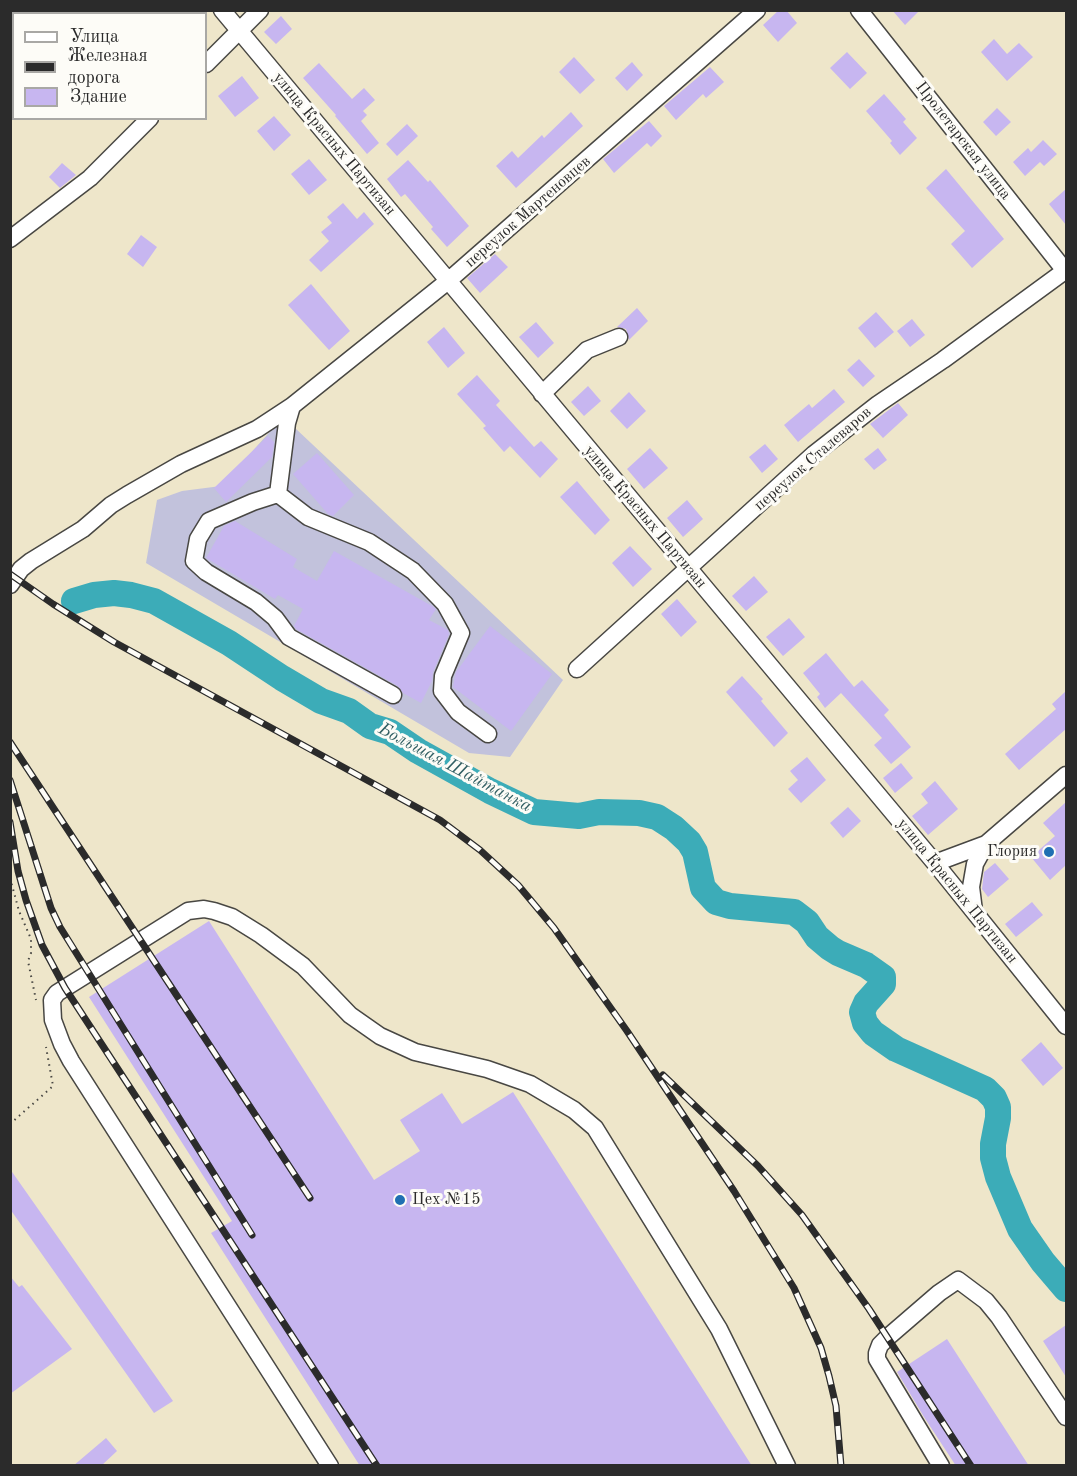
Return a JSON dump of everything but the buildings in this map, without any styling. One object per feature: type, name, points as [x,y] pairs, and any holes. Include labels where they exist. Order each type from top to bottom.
[{"type":"street","name":"улица Красных Партизан","points":[[222,10],[935,863],[1066,1026]]},
{"type":"street","points":[[207,63],[260,10]]},
{"type":"street","name":"переулок Мартеновцев","points":[[10,585],[21,569],[31,561],[83,529],[111,505],[181,464],[257,429],[292,406],[448,281],[757,10]]},
{"type":"street","name":"Пролетарская улица","points":[[859,10],[1066,271]]},
{"type":"street","points":[[10,239],[90,178],[148,120]]},
{"type":"street","name":"переулок Сталеваров","points":[[578,669],[814,454],[868,411],[944,360],[1066,271]]},
{"type":"street","points":[[542,394],[587,350],[619,337]]},
{"type":"street","points":[[278,494],[286,423],[292,406]]},
{"type":"street","points":[[278,494],[209,521],[198,539],[194,561],[206,572],[256,602],[275,618],[290,637],[393,695]]},
{"type":"street","points":[[278,494],[308,517],[369,542],[413,571],[445,604],[461,633],[443,676],[442,691],[458,712],[488,734]]},
{"type":"street","points":[[935,863],[986,844],[1066,775]]},
{"type":"street","points":[[974,912],[971,887],[975,864],[986,844]]},
{"type":"street","points":[[330,1466],[71,1061],[53,1020],[52,1000],[57,993],[188,911],[214,910],[232,917],[261,935],[303,966],[343,1008],[380,1036],[415,1052],[487,1069],[530,1084],[574,1110],[595,1128],[719,1329],[788,1466]]},
{"type":"street","points":[[941,1466],[877,1359],[877,1353],[880,1345],[896,1330],[939,1293],[958,1280],[993,1309],[1066,1417]]},
{"type":"path","points":[[10,878],[30,939],[31,953],[28,961],[38,1006]]},
{"type":"path","points":[[10,1124],[53,1086],[44,1040]]},
{"type":"shaded area","points":[[287,423],[563,680],[510,757],[469,753],[146,563],[157,500],[182,491],[221,486],[275,426]]},
{"type":"waterway","name":"Большая Шайтанка","points":[[74,601],[94,595],[114,593],[154,601],[229,643],[321,701],[349,711],[370,726],[390,732],[418,751],[490,791],[534,812],[579,816],[599,812],[639,813],[657,817],[674,828],[689,842],[695,852],[703,888],[716,902],[730,906],[794,912],[807,922],[817,937],[830,948],[866,965],[883,977],[883,984],[866,1003],[862,1012],[865,1023],[873,1033],[896,1049],[985,1089],[994,1098],[998,1107],[998,1118],[993,1158],[998,1177],[1020,1229],[1043,1262],[1066,1289]]},
{"type":"railway","points":[[10,574],[114,642],[440,820],[480,850],[518,885],[554,928],[627,1031],[734,1191],[794,1288],[821,1348],[829,1376],[836,1406],[841,1466]]},
{"type":"railway","points":[[10,742],[310,1198]]},
{"type":"railway","points":[[10,780],[51,908],[60,927],[252,1235]]},
{"type":"railway","points":[[10,822],[18,871],[26,900],[42,945],[65,988],[377,1466]]},
{"type":"railway","points":[[663,1075],[758,1166],[802,1215],[869,1309],[971,1466]]},
{"type":"place","name":"Глория","points":[[1049,852]]},
{"type":"place","name":"Цех №15","points":[[400,1200]]}]
